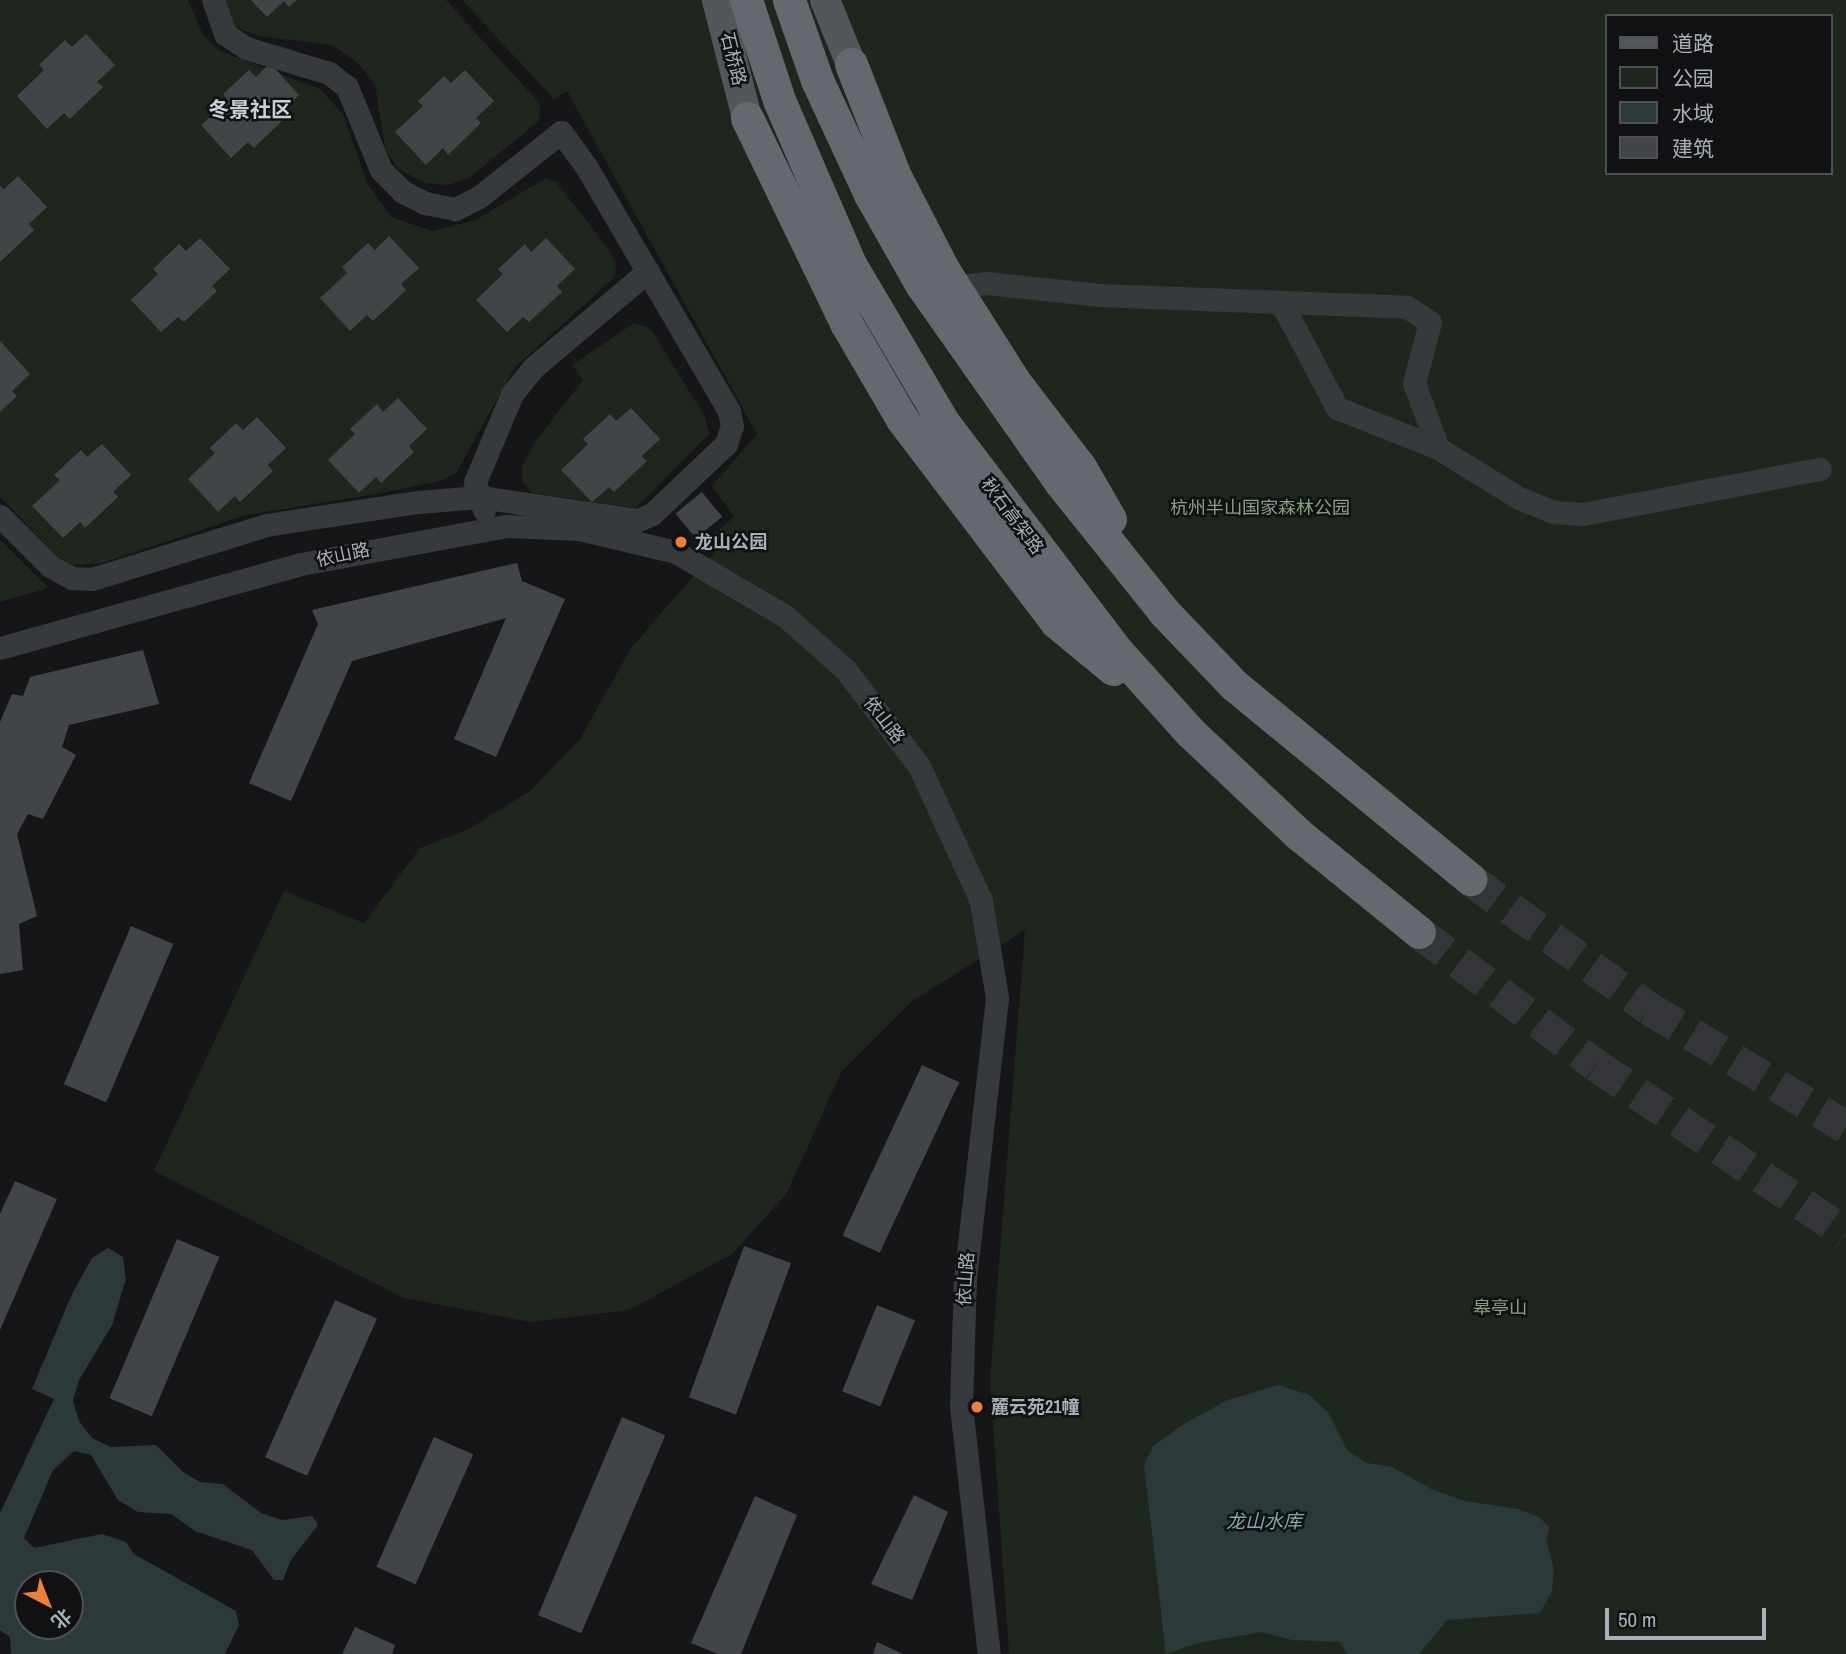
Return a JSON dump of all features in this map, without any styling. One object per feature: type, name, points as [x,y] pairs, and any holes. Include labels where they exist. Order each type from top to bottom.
[{"type":"highway","name":"秋石高架路","points":[[746,0],[779,100],[850,264],[936,411],[1012,519],[1107,639],[1191,733],[1297,833],[1419,932]]},
{"type":"highway","points":[[789,0],[822,91],[870,194],[921,284],[1060,482],[1164,612],[1234,685],[1470,879]]},
{"type":"highway","points":[[852,64],[895,176],[954,287],[1014,381],[1080,467],[1164,612]]},
{"type":"highway","points":[[747,118],[846,323],[902,419],[1056,622],[1191,733]]},
{"type":"main road","name":"石桥路","points":[[717,0],[747,118]]},
{"type":"main road","points":[[825,0],[852,64]]},
{"type":"street","points":[[0,516],[50,566],[72,578],[92,579],[266,525],[480,497],[638,520],[652,514],[726,444],[732,426],[729,411],[648,271],[561,132],[479,197],[455,209],[425,202],[403,191],[381,170],[347,87],[329,73],[235,41],[225,34],[213,0]]},
{"type":"street","points":[[496,527],[475,482],[512,394],[534,367],[648,271]]},
{"type":"street","points":[[954,287],[987,283],[1099,295],[1408,307],[1430,322],[1414,383],[1438,449]]},
{"type":"street","points":[[1282,304],[1337,408],[1438,449],[1519,498],[1554,512],[1583,514],[1819,468]]},
{"type":"street","name":"依山路","points":[[0,648],[301,564],[496,527],[579,529],[676,552],[785,616],[845,669],[919,765],[975,889],[998,998],[965,1279],[961,1406],[989,1654]]},
{"type":"green space","points":[[0,0],[188,0],[203,35],[220,51],[320,89],[343,114],[367,183],[391,217],[432,231],[476,220],[546,178],[556,182],[605,244],[616,263],[615,277],[515,367],[456,473],[440,481],[376,494],[246,515],[102,563],[72,565],[58,557],[0,497]]},
{"type":"green space","points":[[222,0],[446,0],[540,104],[539,121],[470,177],[449,185],[424,183],[397,168],[385,148],[375,84],[358,63],[332,45],[259,36],[233,26]]},
{"type":"green space","name":"杭州半山国家森林公园","points":[[462,0],[1846,0],[1846,1654],[1009,1654],[990,1380],[1025,930],[911,1002],[841,1072],[787,1193],[732,1254],[629,1310],[531,1322],[404,1298],[154,1171],[284,891],[364,923],[420,848],[469,829],[530,791],[580,739],[631,648],[718,548],[706,541],[734,517],[712,486],[757,434],[567,91],[554,99]]},
{"type":"green space","points":[[634,323],[651,329],[705,417],[709,434],[636,508],[532,493],[523,482],[522,467],[535,442],[583,380],[572,365]]},
{"type":"green space","points":[[0,540],[49,588],[0,602]]},
{"type":"water","points":[[108,1248],[123,1257],[126,1279],[112,1325],[79,1380],[73,1400],[79,1421],[92,1438],[111,1447],[156,1445],[183,1472],[200,1482],[223,1484],[261,1513],[282,1520],[312,1516],[318,1525],[291,1560],[283,1580],[274,1580],[252,1550],[195,1531],[171,1514],[138,1512],[118,1500],[91,1455],[74,1451],[53,1470],[24,1538],[34,1548],[102,1534],[126,1542],[134,1554],[236,1611],[239,1625],[225,1654],[11,1654],[10,1637],[0,1630],[0,1513],[54,1399],[32,1389],[72,1294],[92,1258]]},
{"type":"water","name":"龙山水库","points":[[1278,1385],[1309,1395],[1328,1412],[1348,1451],[1367,1463],[1392,1467],[1431,1489],[1465,1501],[1518,1509],[1539,1517],[1550,1528],[1546,1539],[1554,1569],[1552,1591],[1540,1613],[1447,1620],[1419,1654],[1347,1654],[1340,1642],[1292,1640],[1262,1632],[1198,1643],[1166,1654],[1144,1465],[1153,1446],[1187,1422],[1228,1400]]},
{"type":"building","points":[[251,0],[297,0],[289,7],[284,1],[267,17]]},
{"type":"building","points":[[86,34],[115,65],[97,82],[103,87],[70,119],[64,113],[47,129],[17,96],[44,70],[39,65],[65,40],[72,47]]},
{"type":"building","points":[[270,63],[299,95],[282,111],[286,117],[254,148],[248,142],[231,158],[201,125],[228,100],[223,94],[249,70],[256,77]]},
{"type":"building","points":[[465,70],[494,101],[476,118],[481,123],[448,155],[443,148],[426,165],[395,132],[423,106],[418,101],[444,76],[451,83]]},
{"type":"building","points":[[18,176],[47,207],[29,224],[34,230],[0,262],[0,186],[4,189]]},
{"type":"building","points":[[389,236],[419,268],[401,284],[406,290],[373,321],[367,315],[350,331],[320,298],[347,273],[342,267],[368,243],[375,250]]},
{"type":"building","points":[[200,238],[230,269],[212,286],[217,291],[184,322],[178,317],[161,332],[131,300],[158,274],[153,269],[179,244],[186,251]]},
{"type":"building","points":[[546,238],[575,269],[557,286],[562,292],[529,322],[523,317],[507,332],[476,300],[503,274],[498,269],[525,244],[531,252]]},
{"type":"building","points":[[0,341],[30,374],[12,391],[17,396],[0,412]]},
{"type":"building","points":[[398,398],[427,429],[409,446],[414,452],[381,483],[376,477],[359,493],[328,460],[355,434],[350,429],[377,404],[383,412]]},
{"type":"building","points":[[631,408],[660,439],[642,456],[647,461],[614,492],[609,487],[592,502],[561,470],[588,444],[583,439],[610,414],[616,421]]},
{"type":"building","points":[[257,417],[286,448],[268,465],[273,471],[240,502],[235,496],[218,512],[188,479],[215,453],[210,448],[236,423],[243,430]]},
{"type":"building","points":[[102,444],[131,475],[113,492],[118,497],[85,528],[80,522],[63,538],[32,506],[60,480],[54,475],[81,450],[87,457]]},
{"type":"building","points":[[702,492],[722,517],[696,538],[676,513]]},
{"type":"building","points":[[517,563],[522,581],[565,599],[496,757],[454,739],[506,618],[352,661],[291,801],[249,783],[318,624],[312,610]]},
{"type":"building","points":[[143,650],[159,704],[69,725],[62,747],[76,755],[43,819],[28,814],[17,834],[37,916],[19,924],[23,970],[0,974],[0,722],[12,694],[23,696],[30,677]]},
{"type":"building","points":[[131,926],[173,944],[106,1102],[64,1084]]},
{"type":"building","points":[[922,1065],[959,1082],[880,1253],[843,1235]]},
{"type":"building","points":[[15,1181],[57,1199],[0,1330],[0,1214]]},
{"type":"building","points":[[177,1239],[219,1257],[152,1416],[109,1398]]},
{"type":"building","points":[[744,1246],[791,1263],[736,1414],[689,1397]]},
{"type":"building","points":[[335,1300],[377,1319],[307,1476],[265,1457]]},
{"type":"building","points":[[877,1305],[915,1320],[880,1407],[842,1391]]},
{"type":"building","points":[[622,1417],[665,1435],[581,1633],[538,1615]]},
{"type":"building","points":[[434,1437],[473,1454],[416,1584],[376,1567]]},
{"type":"building","points":[[914,1495],[948,1512],[912,1600],[871,1584]]},
{"type":"building","points":[[755,1496],[797,1515],[741,1654],[718,1654],[691,1643]]},
{"type":"building","points":[[355,1627],[395,1645],[392,1654],[342,1654]]},
{"type":"building","points":[[877,1642],[903,1654],[873,1654]]},
{"type":"tunnel","points":[[1470,879],[1649,1008],[1846,1127]]},
{"type":"tunnel","points":[[1419,932],[1596,1065],[1846,1233]]},
{"type":"place","name":"龙山公园","points":[[681,542]]},
{"type":"place","name":"麓云苑21幢","points":[[977,1407]]},
{"type":"district","name":"冬景社区","points":[[250,110]]},
{"type":"park label","name":"皋亭山","points":[[1500,1308]]}]
